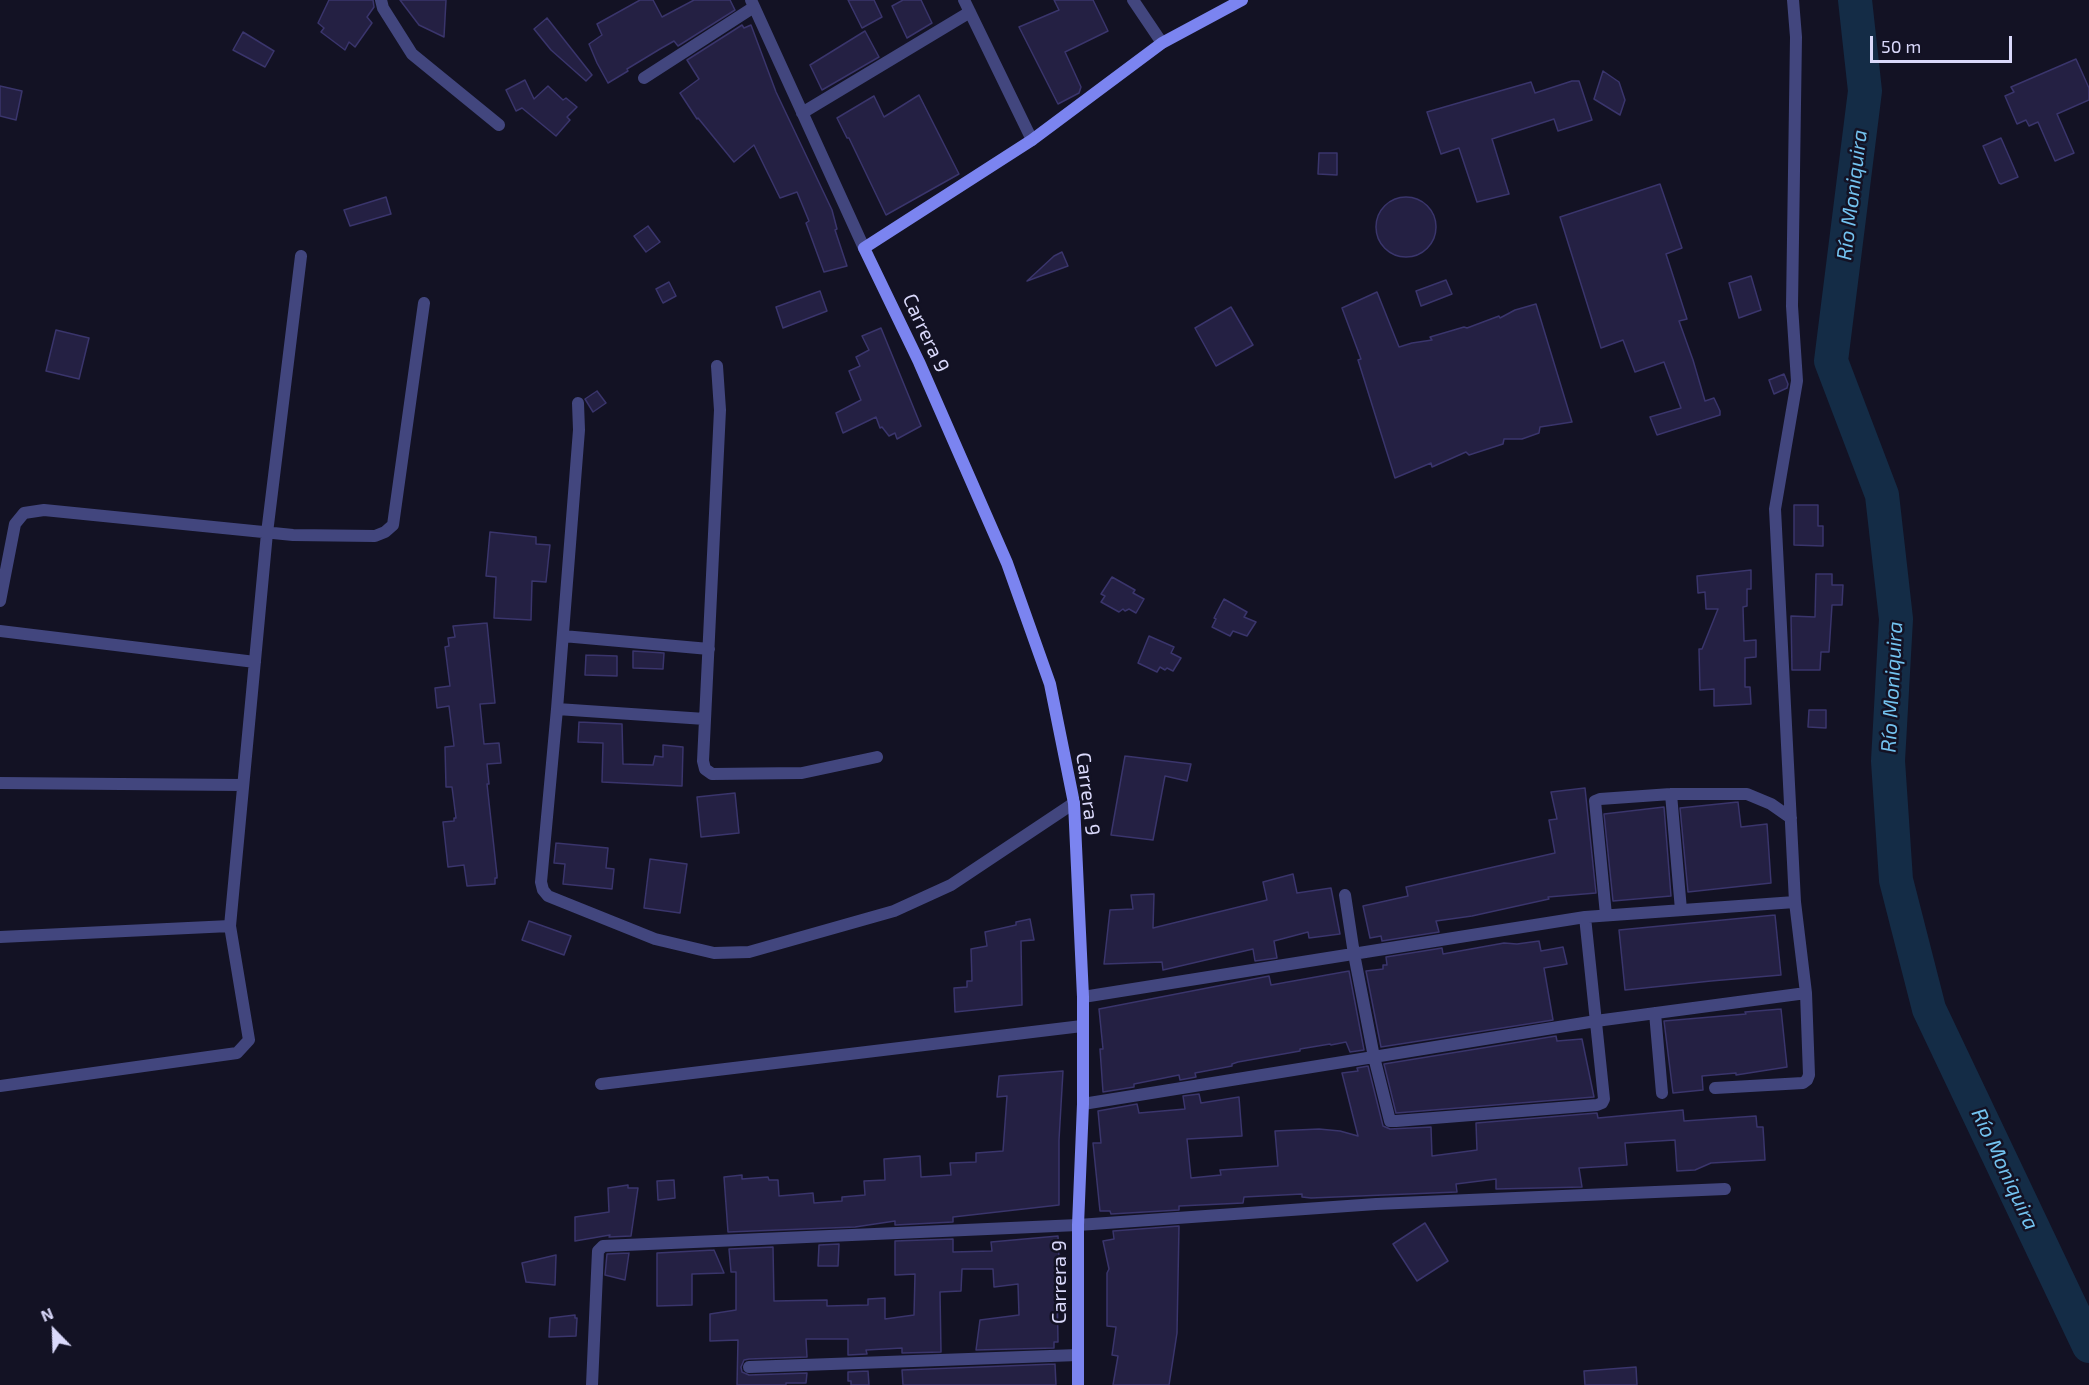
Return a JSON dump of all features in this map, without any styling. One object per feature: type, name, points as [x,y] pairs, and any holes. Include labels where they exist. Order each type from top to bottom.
[{"type":"main road","points":[[864,248],[1032,140],[1162,43],[1242,0]]},
{"type":"main road","name":"Carrera 9","points":[[864,248],[919,362],[1006,563],[1050,684],[1074,803],[1083,997],[1083,1104],[1078,1225],[1078,1385]]},
{"type":"street","points":[[381,0],[383,8],[412,54],[499,125]]},
{"type":"street","points":[[964,0],[1032,140]]},
{"type":"street","points":[[1133,0],[1162,43]]},
{"type":"street","points":[[1715,1088],[1803,1083],[1808,1080],[1809,1075],[1806,993],[1795,902],[1775,510],[1797,381],[1792,306],[1796,37],[1793,0]]},
{"type":"street","points":[[644,78],[753,4],[864,248]]},
{"type":"street","points":[[802,113],[970,12]]},
{"type":"street","points":[[0,1086],[237,1053],[249,1040],[230,926],[267,533],[301,256]]},
{"type":"street","points":[[0,601],[15,524],[24,513],[44,510],[267,533],[337,537],[375,536],[385,532],[393,525],[424,303]]},
{"type":"street","points":[[717,366],[720,410],[705,719],[705,769],[712,774],[802,773],[877,757]]},
{"type":"street","points":[[578,403],[579,430],[541,882],[548,896],[655,939],[714,953],[749,952],[894,911],[951,885],[1074,803]]},
{"type":"street","points":[[0,631],[255,662]]},
{"type":"street","points":[[563,636],[709,649]]},
{"type":"street","points":[[557,709],[705,719]]},
{"type":"street","points":[[0,783],[243,785]]},
{"type":"street","points":[[1606,915],[1595,801],[1671,794],[1747,794],[1771,804],[1791,818]]},
{"type":"street","points":[[1671,794],[1681,910]]},
{"type":"street","points":[[1345,895],[1374,1057],[1390,1121],[1602,1103],[1604,1099],[1585,917]]},
{"type":"street","points":[[1083,997],[1585,917],[1795,902]]},
{"type":"street","points":[[0,937],[230,926]]},
{"type":"street","points":[[1083,1104],[1596,1021],[1806,993]]},
{"type":"street","points":[[1655,1013],[1662,1093]]},
{"type":"street","points":[[601,1084],[1082,1026]]},
{"type":"street","points":[[592,1385],[598,1251],[603,1246],[1078,1225],[1376,1204],[1725,1189]]},
{"type":"street","points":[[749,1367],[1078,1355]]},
{"type":"building","points":[[329,0],[373,0],[374,7],[367,17],[372,23],[355,47],[349,42],[345,50],[321,32],[324,28],[318,23]]},
{"type":"building","points":[[400,0],[446,0],[444,37],[419,25]]},
{"type":"building","points":[[640,0],[653,0],[662,17],[694,0],[730,0],[735,10],[678,46],[674,41],[660,49],[608,83],[589,44],[602,35],[597,24]]},
{"type":"building","points":[[848,0],[874,0],[882,17],[862,28]]},
{"type":"building","points":[[903,0],[921,0],[932,23],[907,38],[892,6]]},
{"type":"building","points":[[1054,0],[1093,0],[1108,31],[1065,52],[1081,87],[1079,93],[1058,104],[1019,27],[1059,10]]},
{"type":"building","points":[[547,18],[592,75],[586,81],[551,50],[534,29]]},
{"type":"building","points":[[742,25],[744,28],[751,25],[776,92],[832,210],[837,229],[835,230],[847,266],[824,272],[806,223],[809,221],[797,192],[780,198],[754,145],[734,162],[697,119],[680,93],[699,79],[687,60]]},
{"type":"building","points":[[865,31],[879,57],[822,90],[810,65]]},
{"type":"building","points":[[243,32],[274,51],[265,67],[233,50]]},
{"type":"building","points":[[2076,59],[2089,88],[2089,100],[2057,114],[2074,153],[2055,161],[2038,122],[2029,126],[2026,120],[2017,124],[2005,96],[2014,92],[2011,87]]},
{"type":"building","points":[[1603,71],[1619,82],[1625,100],[1620,115],[1594,99]]},
{"type":"building","points":[[525,80],[534,99],[548,86],[563,100],[566,98],[577,107],[567,117],[570,120],[556,136],[522,108],[516,111],[506,90]]},
{"type":"building","points":[[1572,81],[1579,81],[1592,120],[1558,131],[1554,119],[1492,139],[1509,194],[1477,202],[1459,148],[1441,154],[1427,112],[1531,82],[1535,93]]},
{"type":"building","points":[[0,86],[22,91],[16,120],[0,116]]},
{"type":"building","points":[[919,95],[959,174],[886,215],[837,118],[874,96],[884,117]]},
{"type":"building","points":[[2001,138],[2018,177],[2001,184],[1983,146]]},
{"type":"building","points":[[1319,153],[1337,153],[1337,175],[1318,174]]},
{"type":"building","points":[[1660,184],[1682,248],[1666,254],[1687,319],[1679,321],[1705,401],[1714,398],[1720,415],[1657,435],[1650,417],[1681,408],[1664,362],[1635,372],[1623,340],[1601,348],[1560,217]]},
{"type":"building","points":[[386,197],[391,214],[350,226],[344,210]]},
{"type":"building","points":[[1400,197],[1412,197],[1423,202],[1431,210],[1436,227],[1434,239],[1423,252],[1412,257],[1400,257],[1389,252],[1381,244],[1376,233],[1376,221],[1381,210],[1389,202]]},
{"type":"building","points":[[648,226],[660,242],[646,252],[634,236]]},
{"type":"building","points":[[1062,252],[1068,266],[1027,281],[1054,256]]},
{"type":"building","points":[[1751,276],[1761,310],[1739,318],[1729,283]]},
{"type":"building","points":[[1446,280],[1452,294],[1421,306],[1416,291]]},
{"type":"building","points":[[669,282],[676,296],[663,303],[656,289]]},
{"type":"building","points":[[820,291],[827,311],[783,328],[776,307]]},
{"type":"building","points":[[1377,292],[1399,347],[1432,340],[1430,337],[1467,328],[1499,316],[1500,318],[1515,310],[1536,304],[1572,422],[1540,427],[1539,433],[1522,439],[1504,439],[1503,444],[1469,455],[1466,452],[1432,467],[1431,463],[1395,478],[1358,360],[1361,359],[1342,308]]},
{"type":"building","points":[[1231,307],[1253,345],[1216,366],[1195,328]]},
{"type":"building","points":[[881,328],[921,426],[897,439],[895,433],[889,436],[882,427],[880,428],[876,417],[843,433],[836,413],[861,400],[849,371],[860,366],[856,357],[869,350],[862,336]]},
{"type":"building","points":[[56,330],[89,338],[79,379],[46,371]]},
{"type":"building","points":[[1784,374],[1788,384],[1787,388],[1774,394],[1769,380]]},
{"type":"building","points":[[597,391],[606,403],[593,412],[585,399]]},
{"type":"building","points":[[1794,505],[1818,505],[1818,526],[1823,526],[1823,546],[1794,545]]},
{"type":"building","points":[[490,532],[536,537],[536,544],[550,545],[546,582],[532,581],[531,620],[494,618],[496,577],[486,576]]},
{"type":"building","points":[[1751,570],[1751,589],[1747,589],[1747,606],[1743,607],[1744,641],[1756,640],[1756,657],[1745,658],[1745,687],[1750,687],[1751,704],[1714,706],[1714,689],[1700,690],[1699,649],[1702,649],[1718,609],[1706,609],[1705,592],[1698,593],[1697,576]]},
{"type":"building","points":[[1816,574],[1832,574],[1832,585],[1843,585],[1842,605],[1832,605],[1829,652],[1821,652],[1820,670],[1792,670],[1791,616],[1815,617]]},
{"type":"building","points":[[1112,577],[1135,590],[1133,593],[1144,599],[1136,613],[1129,609],[1119,612],[1101,602],[1105,596],[1101,594]]},
{"type":"building","points":[[1224,599],[1247,612],[1244,617],[1256,622],[1247,636],[1233,631],[1230,636],[1212,627]]},
{"type":"building","points":[[487,623],[495,703],[480,704],[484,744],[499,743],[501,763],[487,764],[497,878],[495,878],[495,884],[467,886],[464,865],[448,867],[443,822],[454,821],[456,818],[452,787],[446,787],[445,747],[454,746],[449,706],[437,708],[435,688],[450,686],[445,647],[449,646],[448,638],[455,637],[453,626]]},
{"type":"building","points":[[1149,636],[1174,647],[1171,653],[1181,658],[1173,671],[1160,667],[1157,672],[1138,663]]},
{"type":"building","points":[[633,651],[664,653],[663,669],[633,668]]},
{"type":"building","points":[[586,655],[617,656],[617,676],[585,675]]},
{"type":"building","points":[[1809,710],[1826,710],[1826,728],[1808,727]]},
{"type":"building","points":[[579,722],[622,724],[623,764],[653,765],[655,756],[663,757],[663,745],[683,747],[682,786],[602,782],[603,743],[578,742]]},
{"type":"building","points":[[1125,756],[1191,764],[1187,781],[1165,776],[1153,840],[1111,835]]},
{"type":"building","points":[[1585,788],[1596,893],[1548,897],[1549,899],[1472,916],[1436,921],[1439,932],[1382,941],[1381,936],[1370,938],[1363,906],[1408,896],[1406,887],[1555,853],[1549,820],[1557,819],[1551,792]]},
{"type":"building","points":[[735,793],[739,833],[701,837],[697,797]]},
{"type":"building","points":[[1738,802],[1741,827],[1767,824],[1771,883],[1688,892],[1680,808]]},
{"type":"building","points":[[1664,807],[1671,896],[1613,901],[1604,814]]},
{"type":"building","points":[[556,843],[608,848],[606,868],[614,869],[612,889],[563,884],[565,864],[554,863]]},
{"type":"building","points":[[650,859],[687,864],[680,913],[644,908]]},
{"type":"building","points":[[1293,874],[1297,893],[1331,888],[1340,934],[1309,938],[1308,932],[1274,941],[1277,958],[1255,961],[1253,949],[1163,970],[1162,962],[1104,964],[1110,910],[1133,909],[1131,895],[1154,894],[1153,928],[1267,900],[1263,882]]},
{"type":"building","points":[[1775,915],[1781,975],[1625,990],[1619,930]]},
{"type":"building","points":[[1030,919],[1034,940],[1021,941],[1022,1005],[955,1012],[954,988],[967,987],[967,981],[972,981],[971,949],[987,946],[985,932],[1016,925],[1016,922]]},
{"type":"building","points":[[529,921],[571,936],[564,955],[522,940]]},
{"type":"building","points":[[1539,941],[1541,951],[1563,947],[1567,964],[1544,968],[1553,1020],[1381,1047],[1366,971],[1383,969],[1383,965],[1387,965],[1386,957],[1442,948],[1443,954],[1504,943]]},
{"type":"building","points":[[1349,971],[1364,1050],[1350,1052],[1346,1042],[1330,1044],[1238,1062],[1232,1066],[1195,1073],[1196,1077],[1180,1080],[1179,1075],[1134,1084],[1134,1087],[1103,1092],[1100,1049],[1103,1049],[1099,1009],[1269,976],[1271,985]]},
{"type":"building","points":[[1781,1009],[1787,1067],[1736,1075],[1736,1073],[1702,1076],[1703,1090],[1673,1093],[1664,1021]]},
{"type":"building","points":[[1556,1036],[1557,1041],[1582,1039],[1594,1097],[1396,1113],[1384,1064]]},
{"type":"building","points":[[1368,1066],[1383,1126],[1390,1129],[1431,1127],[1432,1156],[1477,1150],[1476,1123],[1597,1113],[1598,1118],[1683,1110],[1684,1121],[1756,1116],[1757,1127],[1763,1127],[1765,1160],[1711,1163],[1695,1170],[1677,1171],[1675,1140],[1625,1143],[1627,1165],[1579,1168],[1582,1187],[1496,1189],[1496,1179],[1456,1184],[1457,1192],[1311,1198],[1302,1197],[1302,1194],[1244,1197],[1243,1203],[1179,1206],[1179,1210],[1111,1214],[1110,1211],[1100,1211],[1093,1143],[1101,1143],[1098,1111],[1137,1104],[1139,1113],[1185,1109],[1183,1096],[1199,1094],[1201,1103],[1239,1097],[1242,1136],[1187,1139],[1191,1178],[1221,1175],[1220,1170],[1278,1166],[1275,1131],[1319,1129],[1358,1136],[1342,1073],[1358,1071],[1357,1068]]},
{"type":"building","points":[[1063,1071],[1059,1140],[1059,1205],[953,1217],[953,1222],[895,1225],[895,1221],[855,1227],[728,1232],[724,1177],[742,1175],[742,1179],[768,1177],[769,1180],[778,1180],[779,1196],[813,1193],[814,1203],[842,1201],[842,1197],[865,1195],[864,1181],[885,1180],[884,1159],[920,1156],[921,1177],[951,1175],[950,1163],[976,1162],[976,1153],[1003,1151],[1007,1096],[997,1097],[999,1076]]},
{"type":"building","points":[[674,1180],[675,1198],[658,1200],[657,1181]]},
{"type":"building","points":[[628,1185],[628,1188],[638,1188],[631,1236],[609,1237],[610,1235],[575,1241],[575,1217],[609,1212],[608,1188]]},
{"type":"building","points":[[1425,1223],[1448,1261],[1417,1281],[1393,1244]]},
{"type":"building","points":[[1179,1226],[1177,1333],[1169,1385],[1113,1385],[1118,1356],[1112,1355],[1116,1327],[1107,1326],[1107,1273],[1109,1269],[1103,1241],[1114,1239],[1113,1231]]},
{"type":"building","points":[[1058,1236],[1060,1279],[1057,1280],[1058,1342],[1054,1342],[1054,1348],[976,1350],[980,1320],[1019,1315],[1018,1284],[994,1287],[993,1269],[962,1269],[961,1291],[940,1292],[941,1352],[902,1353],[902,1348],[866,1350],[867,1354],[848,1355],[848,1339],[806,1339],[807,1357],[749,1359],[744,1360],[741,1367],[742,1372],[749,1375],[807,1373],[806,1383],[737,1385],[738,1340],[710,1341],[710,1314],[736,1310],[736,1272],[731,1272],[729,1249],[773,1247],[774,1301],[827,1300],[827,1306],[868,1305],[868,1299],[885,1298],[885,1319],[914,1315],[915,1274],[895,1275],[895,1241],[953,1239],[953,1252],[992,1251],[991,1242]]},
{"type":"building","points":[[839,1244],[838,1266],[818,1266],[819,1245]]},
{"type":"building","points":[[714,1250],[724,1273],[692,1274],[692,1305],[657,1306],[657,1253]]},
{"type":"building","points":[[629,1253],[625,1280],[605,1275],[607,1254]]},
{"type":"building","points":[[556,1255],[555,1285],[526,1282],[522,1263]]},
{"type":"building","points":[[575,1315],[577,1318],[576,1336],[549,1337],[550,1318]]},
{"type":"building","points":[[1055,1364],[1056,1385],[903,1385],[902,1370]]},
{"type":"building","points":[[1636,1367],[1637,1385],[1585,1385],[1584,1371]]},
{"type":"building","points":[[868,1371],[869,1385],[851,1385],[851,1381],[848,1381],[848,1372]]},
{"type":"waterway","name":"Río Moniquira","points":[[1855,0],[1865,91],[1831,361],[1882,495],[1896,619],[1888,761],[1896,880],[1929,1009],[2089,1346]]}]
